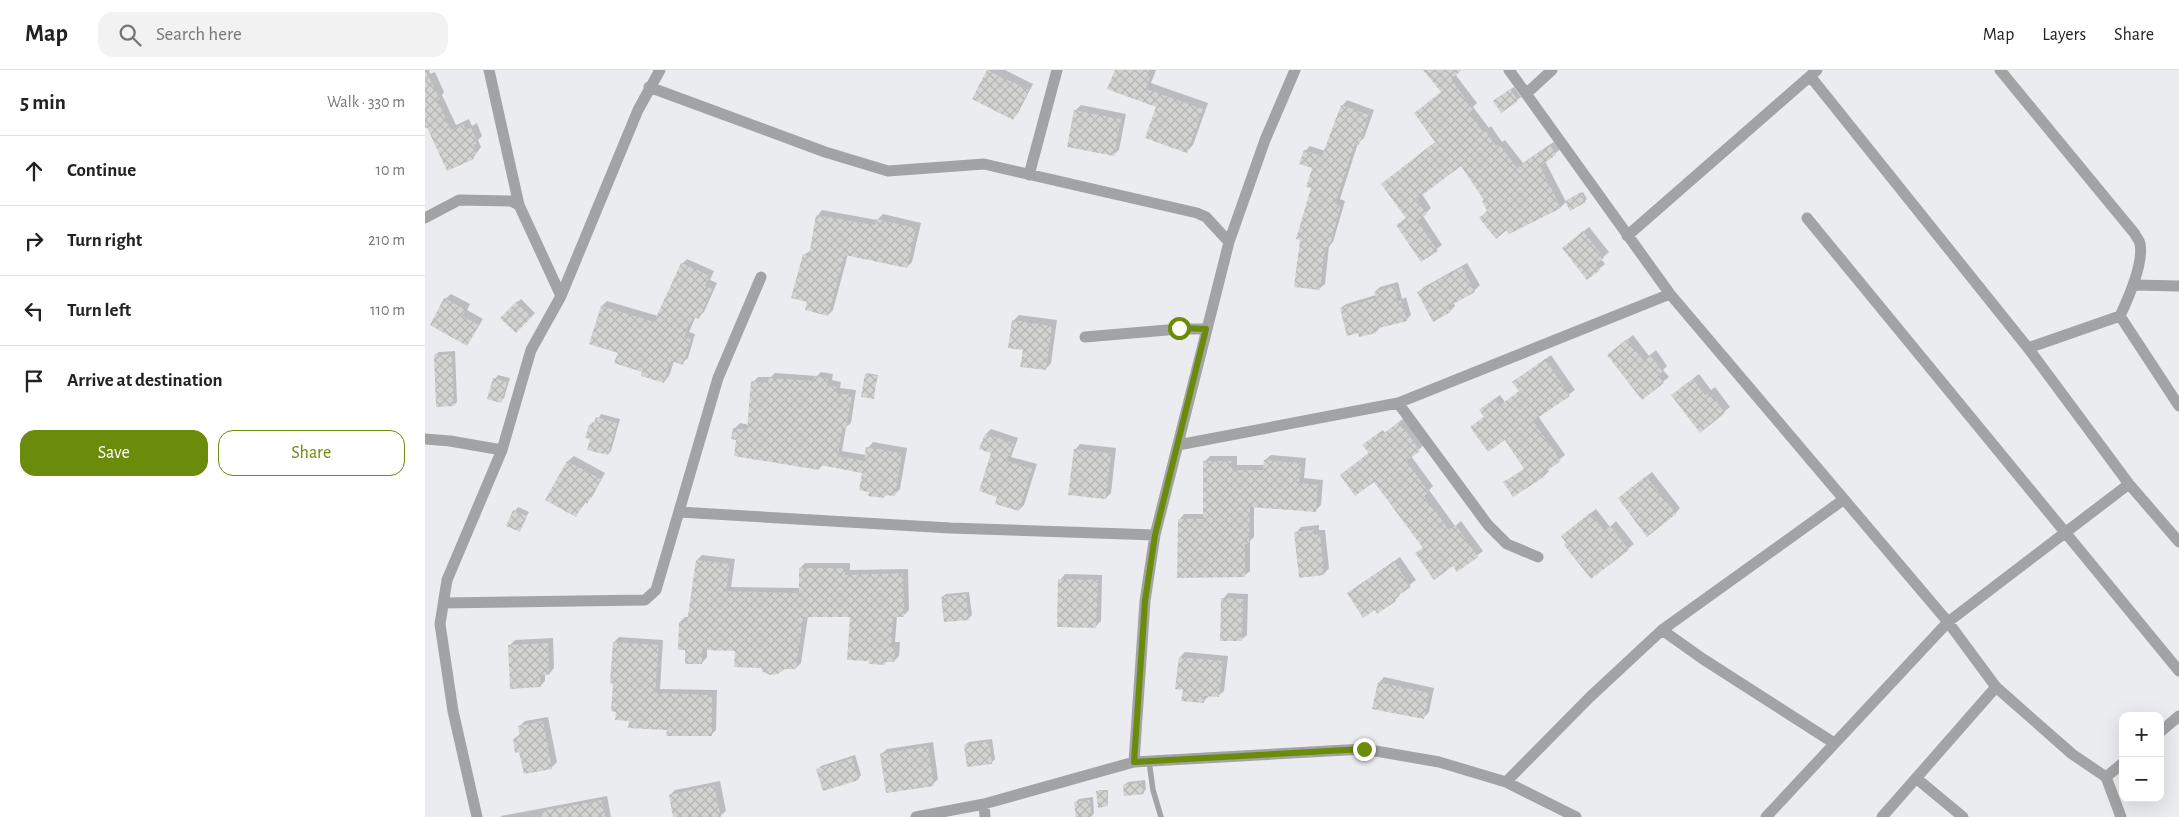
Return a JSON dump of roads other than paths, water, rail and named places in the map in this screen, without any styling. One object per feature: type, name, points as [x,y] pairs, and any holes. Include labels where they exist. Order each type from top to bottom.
[{"type":"street","points":[[489,70],[519,205],[561,296]]},
{"type":"street","points":[[477,817],[453,711],[440,624],[447,580],[502,450],[531,350],[561,296],[649,87],[660,70]]},
{"type":"street","points":[[1029,175],[1057,70]]},
{"type":"street","points":[[1134,762],[1145,601],[1155,535],[1229,242],[1265,140],[1295,70]]},
{"type":"street","points":[[1509,70],[1670,294],[1948,622],[1996,687],[2071,754],[2106,777],[2121,817]]},
{"type":"street","points":[[1526,94],[1551,70]]},
{"type":"street","points":[[2000,70],[2135,234],[2140,244],[2134,285],[2121,316],[2028,348]]},
{"type":"street","points":[[1627,236],[1813,73],[2028,348],[2129,484],[2179,542]]},
{"type":"street","points":[[649,87],[825,152],[888,171],[984,164],[1197,213],[1206,217],[1229,242]]},
{"type":"street","points":[[425,218],[459,200],[511,201],[519,205]]},
{"type":"street","points":[[1807,218],[2179,671]]},
{"type":"street","points":[[444,603],[645,600],[656,590],[718,378],[761,277]]},
{"type":"street","points":[[2134,285],[2179,286]]},
{"type":"street","points":[[1178,445],[1398,403],[1670,294]]},
{"type":"street","points":[[2121,316],[2179,406]]},
{"type":"street","points":[[1085,337],[1179,328],[1206,329]]},
{"type":"street","points":[[1398,403],[1488,525],[1507,544],[1539,557]]},
{"type":"street","points":[[425,439],[450,441],[502,450]]},
{"type":"street","points":[[1766,817],[1948,622],[2064,531],[2129,484]]},
{"type":"street","points":[[1506,782],[1590,697],[1662,630],[1843,500]]},
{"type":"street","points":[[679,512],[950,528],[1155,535]]},
{"type":"street","points":[[1662,630],[1703,659],[1834,743]]},
{"type":"street","points":[[1882,817],[1996,687]]},
{"type":"street","points":[[2164,729],[2179,716]]},
{"type":"street","points":[[916,817],[984,804],[1134,762],[1364,749],[1439,762],[1506,782],[1576,817]]},
{"type":"street","points":[[2106,777],[2119,766]]},
{"type":"street","points":[[1916,778],[1963,817]]},
{"type":"street","points":[[984,804],[985,817]]},
{"type":"lane","points":[[1149,761],[1153,790],[1161,817]]}]
